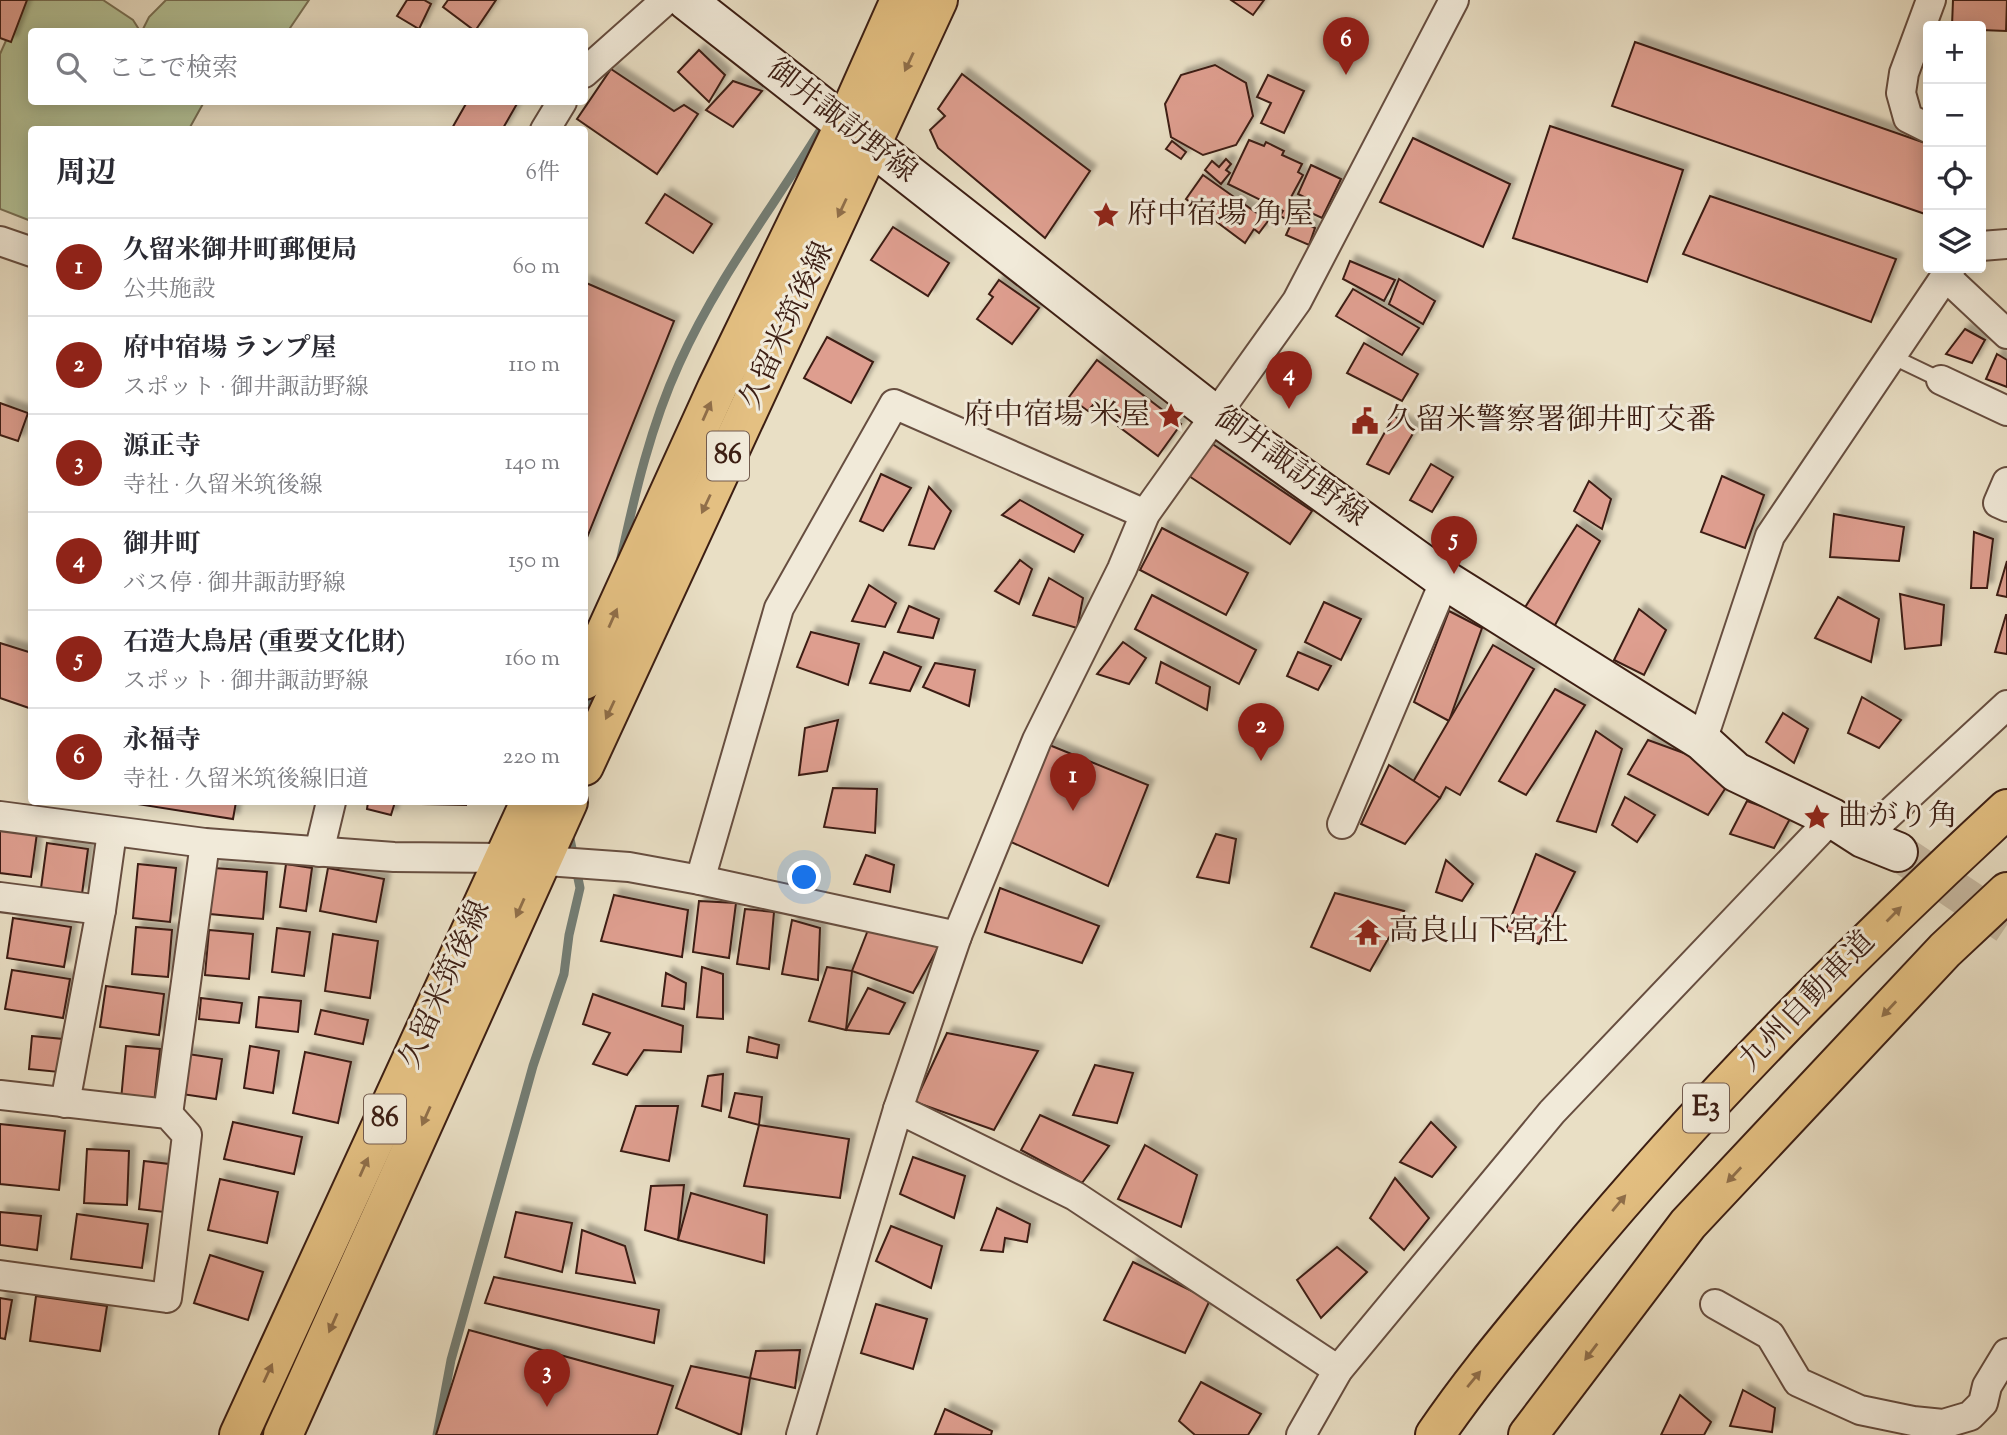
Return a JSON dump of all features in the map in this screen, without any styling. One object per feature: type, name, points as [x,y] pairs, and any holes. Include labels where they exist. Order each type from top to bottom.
[{"type":"main road","name":"御井諏訪野線","points":[[686,0],[1214,415],[1445,580],[1702,741],[1735,772],[1898,852]]},
{"type":"main road","name":"久留米筑後線","points":[[588,757],[858,136],[900,0]]},
{"type":"main road","name":"久留米筑後線","points":[[588,671],[717,388],[858,136],[938,0]]},
{"type":"main road","name":"久留米筑後線","points":[[283,1435],[523,859],[530,805]]},
{"type":"main road","name":"久留米筑後線","points":[[239,1435],[523,859],[566,805]]},
{"type":"main road","name":"九州自動車道","points":[[1435,1435],[1466,1388],[1637,1182],[1797,1011],[1903,905],[2007,809]]},
{"type":"main road","name":"E3","points":[[1528,1435],[1688,1224],[1945,950],[2007,892]]},
{"type":"street","points":[[588,69],[666,0]]},
{"type":"street","points":[[801,1435],[898,1109],[957,936],[1037,740],[1122,569],[1144,514],[1297,302],[1454,0]]},
{"type":"street","points":[[1923,126],[1908,118],[1901,93],[1904,73],[1931,0]]},
{"type":"street","points":[[547,126],[560,105]]},
{"type":"street","points":[[0,241],[28,251]]},
{"type":"street","points":[[1986,246],[2007,244]]},
{"type":"street","points":[[1702,741],[1770,536],[1947,273]]},
{"type":"street","points":[[1949,273],[2007,334]]},
{"type":"street","points":[[1941,380],[2007,411]]},
{"type":"street","points":[[700,880],[779,608],[894,404],[1144,514]]},
{"type":"street","points":[[2007,482],[1998,503],[2007,507]]},
{"type":"street","points":[[1342,824],[1445,580]]},
{"type":"street","points":[[1301,1435],[1338,1370],[1552,1112],[1847,828],[2007,705]]},
{"type":"street","points":[[319,852],[330,805]]},
{"type":"street","points":[[0,816],[205,843],[394,857],[523,859],[629,867],[957,936]]},
{"type":"street","points":[[65,1103],[101,910],[112,832]]},
{"type":"street","points":[[168,1114],[205,843]]},
{"type":"street","points":[[0,899],[101,910]]},
{"type":"street","points":[[0,1095],[168,1114],[187,1135],[167,1298],[0,1275]]},
{"type":"street","points":[[898,1109],[1075,1196],[1338,1370]]},
{"type":"street","points":[[1715,1304],[1770,1335],[1798,1382],[1860,1410],[1913,1421],[1943,1424],[1969,1416],[1983,1403],[1987,1386],[2007,1353]]},
{"type":"lane","points":[[1891,356],[1941,380]]},
{"type":"green space","points":[[24,0],[103,0],[133,20],[138,28],[28,28],[28,105],[202,105],[191,126],[28,126],[28,220],[0,209],[0,54]]},
{"type":"green space","points":[[166,0],[309,0],[290,28],[144,28],[149,17]]},
{"type":"building","points":[[0,0],[27,0],[11,42],[0,38]]},
{"type":"building","points":[[407,0],[424,0],[431,4],[419,28],[397,16]]},
{"type":"building","points":[[448,0],[496,0],[477,28],[471,28],[443,7]]},
{"type":"building","points":[[1231,0],[1264,0],[1253,15]]},
{"type":"building","points":[[1953,0],[2007,0],[2006,31],[1986,30],[1986,21],[1952,21]]},
{"type":"building","points":[[1635,42],[1923,142],[1923,213],[1612,106]]},
{"type":"building","points":[[699,50],[725,75],[709,102],[678,72]]},
{"type":"building","points":[[1215,65],[1246,83],[1253,116],[1236,145],[1203,155],[1171,137],[1165,104],[1181,75]]},
{"type":"building","points":[[611,69],[674,111],[684,105],[698,114],[657,174],[577,119]]},
{"type":"building","points":[[962,74],[1090,171],[1045,238],[938,148],[930,130],[945,116],[938,109]]},
{"type":"building","points":[[1268,75],[1304,91],[1284,133],[1261,123],[1271,103],[1257,97]]},
{"type":"building","points":[[733,81],[762,91],[733,127],[706,110]]},
{"type":"building","points":[[465,105],[516,105],[504,126],[453,126]]},
{"type":"building","points":[[1550,126],[1683,170],[1647,282],[1513,238]]},
{"type":"building","points":[[1413,138],[1510,184],[1483,247],[1380,202]]},
{"type":"building","points":[[1249,140],[1264,146],[1266,142],[1284,151],[1282,155],[1302,164],[1298,172],[1303,175],[1290,199],[1306,206],[1298,220],[1315,228],[1309,245],[1286,235],[1292,222],[1280,216],[1283,211],[1228,184]]},
{"type":"building","points":[[1172,141],[1186,152],[1181,159],[1166,149]]},
{"type":"building","points":[[1226,159],[1231,164],[1226,170],[1230,173],[1221,184],[1205,170],[1212,161],[1219,167]]},
{"type":"building","points":[[1311,165],[1341,179],[1322,218],[1307,211],[1312,201],[1298,194]]},
{"type":"building","points":[[1203,175],[1268,221],[1259,233],[1254,229],[1245,243],[1186,199]]},
{"type":"building","points":[[665,194],[712,224],[693,253],[646,223]]},
{"type":"building","points":[[1710,196],[1896,259],[1871,322],[1683,254]]},
{"type":"building","points":[[893,227],[949,263],[928,296],[871,260]]},
{"type":"building","points":[[1350,261],[1395,280],[1384,301],[1343,279]]},
{"type":"building","points":[[1399,279],[1435,301],[1423,324],[1389,304]]},
{"type":"building","points":[[999,280],[1039,308],[1012,344],[977,319],[993,297],[989,294]]},
{"type":"building","points":[[588,284],[674,321],[588,535]]},
{"type":"building","points":[[1353,289],[1419,328],[1402,355],[1336,316]]},
{"type":"building","points":[[1965,329],[1985,340],[1972,363],[1946,354]]},
{"type":"building","points":[[827,337],[873,362],[851,403],[804,378]]},
{"type":"building","points":[[1364,343],[1418,374],[1402,401],[1347,373]]},
{"type":"building","points":[[1997,354],[2007,360],[2007,387],[1986,379]]},
{"type":"building","points":[[1097,360],[1181,424],[1158,456],[1118,426],[1120,417],[1097,400],[1088,411],[1069,397]]},
{"type":"building","points":[[0,403],[28,413],[18,441],[0,435]]},
{"type":"building","points":[[1394,416],[1415,430],[1389,474],[1367,464]]},
{"type":"building","points":[[1211,443],[1312,511],[1290,544],[1189,476]]},
{"type":"building","points":[[1431,464],[1453,477],[1432,512],[1410,500]]},
{"type":"building","points":[[881,474],[911,488],[883,531],[860,521]]},
{"type":"building","points":[[1722,476],[1764,495],[1745,548],[1701,532]]},
{"type":"building","points":[[1589,481],[1611,499],[1602,529],[1574,511]]},
{"type":"building","points":[[929,487],[951,511],[934,549],[909,545]]},
{"type":"building","points":[[1020,500],[1083,535],[1074,552],[1002,515]]},
{"type":"building","points":[[1834,514],[1904,527],[1899,561],[1830,557]]},
{"type":"building","points":[[1577,525],[1600,541],[1554,627],[1524,609]]},
{"type":"building","points":[[1162,528],[1248,573],[1226,615],[1140,570]]},
{"type":"building","points":[[1974,532],[1993,539],[1987,588],[1971,588]]},
{"type":"building","points":[[1020,560],[1032,569],[1019,604],[995,591]]},
{"type":"building","points":[[2007,561],[2007,597],[1997,595]]},
{"type":"building","points":[[1049,578],[1083,598],[1077,628],[1033,615]]},
{"type":"building","points":[[869,585],[896,603],[885,627],[852,621]]},
{"type":"building","points":[[1900,594],[1944,605],[1941,645],[1905,649]]},
{"type":"building","points":[[1152,595],[1256,650],[1239,684],[1135,629]]},
{"type":"building","points":[[1838,597],[1879,619],[1871,662],[1815,638]]},
{"type":"building","points":[[1324,602],[1361,619],[1341,660],[1305,642]]},
{"type":"building","points":[[909,606],[939,619],[933,638],[898,632]]},
{"type":"building","points":[[1639,609],[1666,630],[1644,675],[1614,660]]},
{"type":"building","points":[[1449,611],[1482,628],[1449,721],[1414,702]]},
{"type":"building","points":[[2007,615],[2007,654],[1995,652]]},
{"type":"building","points":[[811,632],[859,644],[848,685],[797,667]]},
{"type":"building","points":[[1123,642],[1146,658],[1129,684],[1097,674]]},
{"type":"building","points":[[0,643],[28,652],[28,708],[0,698]]},
{"type":"building","points":[[1493,645],[1534,669],[1460,795],[1446,787],[1440,798],[1413,782]]},
{"type":"building","points":[[884,652],[921,667],[910,691],[870,683]]},
{"type":"building","points":[[1298,652],[1331,666],[1318,690],[1287,676]]},
{"type":"building","points":[[1161,662],[1210,687],[1207,710],[1156,683]]},
{"type":"building","points":[[935,663],[975,670],[969,706],[923,687]]},
{"type":"building","points":[[1555,689],[1585,705],[1526,795],[1499,781]]},
{"type":"building","points":[[1862,697],[1901,720],[1879,748],[1848,733]]},
{"type":"building","points":[[1783,713],[1808,729],[1794,763],[1766,742]]},
{"type":"building","points":[[838,720],[827,771],[799,775],[805,728]]},
{"type":"building","points":[[1596,731],[1622,749],[1596,832],[1557,821]]},
{"type":"building","points":[[1037,740],[1148,785],[1108,886],[998,836]]},
{"type":"building","points":[[1648,740],[1736,772],[1708,815],[1628,774]]},
{"type":"building","points":[[1389,765],[1440,798],[1405,844],[1361,824]]},
{"type":"building","points":[[833,788],[877,789],[875,833],[824,827]]},
{"type":"building","points":[[1625,797],[1655,815],[1637,842],[1612,825]]},
{"type":"building","points":[[1747,801],[1791,817],[1774,848],[1730,834]]},
{"type":"building","points":[[143,805],[235,805],[233,819]]},
{"type":"building","points":[[368,805],[394,805],[391,815],[367,809]]},
{"type":"building","points":[[0,828],[37,833],[31,877],[0,873]]},
{"type":"building","points":[[1216,834],[1236,839],[1229,883],[1197,877]]},
{"type":"building","points":[[47,843],[88,849],[82,894],[41,888]]},
{"type":"building","points":[[1536,854],[1575,872],[1539,944],[1506,930]]},
{"type":"building","points":[[866,855],[894,865],[890,892],[854,884]]},
{"type":"building","points":[[1446,860],[1473,884],[1462,901],[1436,892]]},
{"type":"building","points":[[138,864],[176,868],[170,922],[133,918]]},
{"type":"building","points":[[286,864],[312,868],[306,911],[280,907]]},
{"type":"building","points":[[214,868],[267,872],[263,919],[210,914]]},
{"type":"building","points":[[328,868],[384,879],[376,922],[320,911]]},
{"type":"building","points":[[1000,888],[1099,926],[1082,963],[985,932]]},
{"type":"building","points":[[1335,893],[1404,911],[1370,971],[1311,947]]},
{"type":"building","points":[[614,895],[688,910],[682,957],[601,941]]},
{"type":"building","points":[[699,901],[736,903],[729,958],[693,952]]},
{"type":"building","points":[[745,909],[774,912],[769,969],[737,964]]},
{"type":"building","points":[[13,918],[71,927],[64,967],[7,958]]},
{"type":"building","points":[[792,920],[820,928],[818,980],[782,974]]},
{"type":"building","points":[[136,927],[172,930],[168,977],[132,974]]},
{"type":"building","points":[[277,928],[310,932],[304,976],[272,972]]},
{"type":"building","points":[[209,930],[253,934],[249,979],[205,975]]},
{"type":"building","points":[[868,930],[941,942],[913,993],[852,971]]},
{"type":"building","points":[[333,934],[378,941],[370,998],[325,991]]},
{"type":"building","points":[[702,967],[723,974],[723,1019],[697,1017]]},
{"type":"building","points":[[827,967],[852,971],[846,1030],[809,1021]]},
{"type":"building","points":[[12,970],[70,979],[63,1018],[5,1009]]},
{"type":"building","points":[[666,973],[686,983],[684,1009],[662,1006]]},
{"type":"building","points":[[106,986],[164,994],[159,1035],[100,1027]]},
{"type":"building","points":[[868,988],[905,1003],[889,1034],[846,1030]]},
{"type":"building","points":[[593,994],[683,1026],[681,1052],[644,1050],[627,1075],[593,1064],[610,1033],[583,1024]]},
{"type":"building","points":[[259,997],[301,1001],[298,1032],[256,1027]]},
{"type":"building","points":[[201,998],[242,1003],[239,1023],[199,1019]]},
{"type":"building","points":[[321,1010],[368,1020],[363,1044],[315,1034]]},
{"type":"building","points":[[947,1033],[1038,1051],[994,1130],[915,1102]]},
{"type":"building","points":[[32,1036],[63,1039],[59,1072],[29,1069]]},
{"type":"building","points":[[749,1037],[779,1045],[777,1058],[747,1052]]},
{"type":"building","points":[[126,1046],[160,1049],[154,1103],[121,1100]]},
{"type":"building","points":[[250,1046],[279,1051],[273,1093],[244,1088]]},
{"type":"building","points":[[305,1052],[351,1062],[338,1123],[293,1113]]},
{"type":"building","points":[[181,1053],[222,1059],[216,1099],[175,1093]]},
{"type":"building","points":[[1095,1065],[1133,1073],[1117,1123],[1073,1115]]},
{"type":"building","points":[[723,1074],[721,1111],[702,1106],[708,1076]]},
{"type":"building","points":[[735,1093],[762,1097],[759,1125],[729,1117]]},
{"type":"building","points":[[636,1106],[678,1106],[669,1161],[621,1151]]},
{"type":"building","points":[[1040,1115],[1109,1146],[1082,1183],[1021,1150]]},
{"type":"building","points":[[233,1122],[302,1137],[294,1174],[224,1159]]},
{"type":"building","points":[[1431,1122],[1456,1147],[1432,1177],[1400,1162]]},
{"type":"building","points":[[0,1124],[65,1131],[59,1190],[0,1184]]},
{"type":"building","points":[[759,1125],[849,1139],[840,1198],[744,1186]]},
{"type":"building","points":[[1145,1145],[1197,1175],[1181,1227],[1118,1199]]},
{"type":"building","points":[[87,1149],[129,1151],[127,1205],[84,1203]]},
{"type":"building","points":[[913,1157],[965,1176],[954,1218],[900,1194]]},
{"type":"building","points":[[144,1161],[169,1164],[164,1212],[139,1209]]},
{"type":"building","points":[[1395,1178],[1429,1218],[1404,1250],[1370,1218]]},
{"type":"building","points":[[220,1179],[278,1192],[267,1243],[208,1230]]},
{"type":"building","points":[[684,1185],[678,1240],[645,1230],[651,1186]]},
{"type":"building","points":[[691,1193],[767,1215],[764,1263],[678,1240]]},
{"type":"building","points":[[997,1208],[1030,1224],[1027,1242],[1005,1238],[1003,1252],[981,1250]]},
{"type":"building","points":[[0,1212],[41,1216],[37,1250],[0,1245]]},
{"type":"building","points":[[516,1212],[572,1223],[562,1272],[505,1257]]},
{"type":"building","points":[[77,1214],[148,1224],[142,1268],[71,1259]]},
{"type":"building","points":[[891,1226],[942,1246],[931,1288],[876,1261]]},
{"type":"building","points":[[582,1230],[625,1246],[635,1283],[576,1273]]},
{"type":"building","points":[[1337,1247],[1367,1272],[1321,1318],[1297,1280]]},
{"type":"building","points":[[210,1255],[263,1272],[248,1320],[194,1303]]},
{"type":"building","points":[[1133,1262],[1210,1300],[1185,1353],[1104,1320]]},
{"type":"building","points":[[494,1277],[659,1310],[654,1343],[485,1303]]},
{"type":"building","points":[[36,1296],[107,1306],[100,1351],[30,1341]]},
{"type":"building","points":[[0,1298],[12,1300],[5,1339],[0,1338]]},
{"type":"building","points":[[876,1304],[927,1319],[913,1369],[861,1353]]},
{"type":"building","points":[[469,1330],[673,1386],[657,1435],[436,1435]]},
{"type":"building","points":[[800,1350],[795,1388],[750,1378],[756,1351]]},
{"type":"building","points":[[691,1366],[750,1378],[741,1435],[676,1408]]},
{"type":"building","points":[[1201,1382],[1261,1414],[1248,1435],[1195,1435],[1179,1421]]},
{"type":"building","points":[[1743,1390],[1775,1408],[1772,1432],[1730,1426]]},
{"type":"building","points":[[1680,1395],[1711,1422],[1704,1435],[1661,1435]]},
{"type":"building","points":[[945,1409],[992,1431],[991,1435],[935,1434]]},
{"type":"waterway","points":[[621,558],[652,435],[679,364],[730,270],[826,121]]},
{"type":"waterway","points":[[588,716],[595,685]]},
{"type":"waterway","points":[[437,1435],[451,1360],[533,1066],[564,974],[569,935],[580,888],[569,834]]},
{"type":"tunnel","points":[[1898,852],[2007,925]]},
{"type":"place","name":"永福寺","points":[[1346,75]]},
{"type":"place","name":"府中宿場 角屋","points":[[1106,215]]},
{"type":"place","name":"御井町","points":[[1289,409]]},
{"type":"place","name":"府中宿場 米屋","points":[[1171,416]]},
{"type":"place","name":"久留米警察署御井町交番","points":[[1365,421]]},
{"type":"place","name":"石造大鳥居 (重要文化財)","points":[[1454,574]]},
{"type":"place","name":"府中宿場 ランプ屋","points":[[1261,761]]},
{"type":"place","name":"久留米御井町郵便局","points":[[1073,811]]},
{"type":"place","name":"曲がり角","points":[[1817,817]]},
{"type":"place","name":"高良山下宮社","points":[[1368,932]]},
{"type":"place","name":"源正寺","points":[[547,1407]]}]
